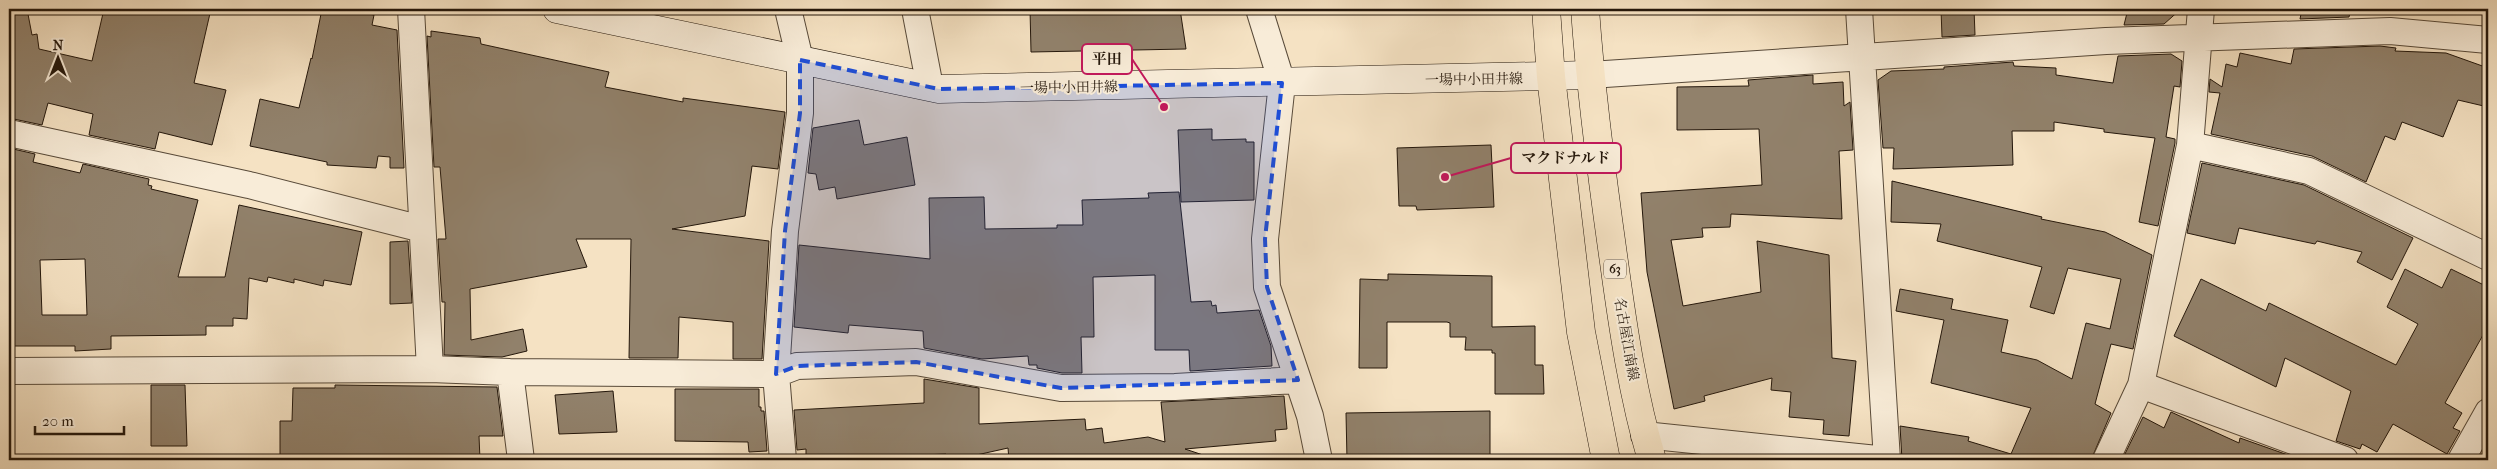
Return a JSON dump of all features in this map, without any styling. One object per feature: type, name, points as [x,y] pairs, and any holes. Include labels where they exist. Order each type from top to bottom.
[{"type":"main road","name":"一場中小田井線","points":[[557,9],[939,89],[1590,75]]},
{"type":"main road","points":[[1546,9],[1551,77],[1581,332],[1606,460]]},
{"type":"main road","name":"名古屋江南線","points":[[1585,9],[1590,75],[1623,325],[1648,448]]},
{"type":"street","points":[[411,9],[430,369]]},
{"type":"street","points":[[783,460],[776,374],[785,231],[800,113],[800,60],[788,9]]},
{"type":"street","points":[[915,9],[930,87]]},
{"type":"street","points":[[1259,9],[1282,83],[1265,239],[1267,287],[1310,416],[1319,460]]},
{"type":"street","points":[[1648,448],[1887,460],[1859,9]]},
{"type":"street","points":[[2106,460],[2140,385],[2190,144],[2201,9]]},
{"type":"street","points":[[1590,75],[2106,41],[2390,31],[2488,40]]},
{"type":"street","points":[[9,133],[249,185],[422,229]]},
{"type":"street","points":[[2190,144],[2309,170],[2488,257]]},
{"type":"street","points":[[9,371],[430,369],[510,372],[776,374],[797,366],[916,362],[1061,388],[1175,387],[1298,380]]},
{"type":"street","points":[[510,372],[521,460]]},
{"type":"street","points":[[2140,385],[2343,460]]},
{"type":"street","points":[[2461,460],[2488,412]]},
{"type":"highlighted area","points":[[800,60],[939,89],[1282,83],[1265,239],[1267,287],[1298,380],[1061,388],[916,362],[797,366],[776,374],[785,231],[800,113]]},
{"type":"building","points":[[9,9],[27,9],[32,35],[37,34],[39,49],[92,61],[104,9],[211,9],[194,83],[226,90],[212,145],[159,132],[155,149],[89,135],[93,114],[48,103],[42,125],[9,118]]},
{"type":"building","points":[[322,9],[340,9],[374,15],[372,25],[397,30],[404,168],[390,168],[390,157],[378,156],[376,168],[327,165],[327,162],[250,146],[260,99],[299,108],[312,59]]},
{"type":"building","points":[[1030,9],[1180,9],[1186,49],[1031,52]]},
{"type":"building","points":[[1941,9],[1974,9],[1975,35],[1942,37]]},
{"type":"building","points":[[2128,9],[2181,9],[2164,24],[2124,25]]},
{"type":"building","points":[[2302,9],[2351,9],[2349,17],[2300,19]]},
{"type":"building","points":[[431,31],[480,38],[481,44],[609,72],[605,87],[683,102],[683,98],[785,112],[778,169],[752,166],[745,216],[672,229],[769,241],[762,359],[733,359],[733,322],[679,317],[678,358],[629,358],[631,239],[576,239],[587,267],[470,289],[471,340],[523,329],[527,351],[502,357],[444,355],[445,302],[442,302],[438,239],[446,239],[440,167],[434,167],[427,36],[431,37]]},
{"type":"building","points":[[2380,46],[2396,48],[2395,51],[2446,53],[2488,68],[2488,107],[2458,100],[2443,137],[2402,122],[2395,140],[2385,136],[2366,182],[2312,156],[2211,134],[2220,93],[2209,92],[2210,79],[2222,87],[2226,64],[2237,67],[2240,53],[2291,64],[2294,49]]},
{"type":"building","points":[[2171,54],[2182,61],[2180,87],[2174,86],[2166,137],[2175,139],[2175,143],[2158,226],[2139,222],[2155,138],[2104,132],[2104,129],[2054,122],[2054,131],[2012,131],[2013,165],[1893,169],[1894,148],[1883,148],[1878,80],[1891,71],[1944,69],[1944,67],[2013,62],[2014,66],[2056,68],[2056,75],[2113,83],[2118,56]]},
{"type":"building","points":[[1813,75],[1813,84],[1843,82],[1844,106],[1850,102],[1853,150],[1839,151],[1842,219],[1731,214],[1730,227],[1702,228],[1703,237],[1671,240],[1683,306],[1761,292],[1757,241],[1829,255],[1832,358],[1856,361],[1849,436],[1823,434],[1824,420],[1789,417],[1791,392],[1771,390],[1772,378],[1704,396],[1705,401],[1674,409],[1647,272],[1641,193],[1762,185],[1759,129],[1677,130],[1677,87],[1749,86],[1748,80]]},
{"type":"building","points":[[859,120],[864,145],[907,137],[915,185],[837,199],[835,187],[819,190],[816,174],[808,173],[813,128]]},
{"type":"building","points":[[1212,129],[1212,140],[1246,139],[1246,142],[1254,142],[1254,200],[1181,202],[1178,130]]},
{"type":"building","points":[[1491,145],[1494,207],[1417,210],[1416,206],[1399,206],[1397,148]]},
{"type":"building","points":[[9,148],[35,154],[33,162],[80,173],[83,164],[149,179],[148,185],[152,186],[151,189],[198,200],[178,277],[225,277],[239,205],[362,232],[351,285],[324,280],[323,286],[294,279],[294,283],[268,277],[267,282],[249,278],[247,319],[233,318],[233,326],[206,326],[206,335],[111,336],[111,349],[75,351],[75,346],[9,346]],"holes":[[[85,259],[87,315],[42,315],[40,260]]]},
{"type":"building","points":[[2202,163],[2304,185],[2413,238],[2392,280],[2357,262],[2362,252],[2317,241],[2315,244],[2239,228],[2235,244],[2187,233]]},
{"type":"building","points":[[1892,181],[2042,217],[2041,219],[2105,232],[2152,255],[2133,349],[2111,344],[2095,404],[2111,413],[2091,460],[1902,460],[1900,426],[1969,437],[1968,441],[2011,454],[2031,408],[1931,383],[1944,320],[1896,311],[1900,289],[1953,299],[1951,309],[2008,320],[2001,352],[2037,360],[2072,379],[2086,323],[2110,329],[2121,279],[2068,268],[2054,314],[2030,307],[2042,267],[1937,241],[1941,224],[1891,222]]},
{"type":"building","points":[[1179,192],[1191,302],[1211,301],[1212,306],[1216,305],[1217,313],[1259,310],[1271,346],[1272,366],[1190,371],[1189,350],[1155,350],[1155,275],[1093,277],[1094,337],[1081,337],[1082,373],[1062,373],[1037,368],[1037,365],[1029,365],[1028,356],[982,359],[924,348],[923,331],[849,325],[848,333],[794,327],[799,245],[930,259],[929,198],[984,197],[985,229],[1057,228],[1057,225],[1083,225],[1082,200],[1149,198],[1148,193]]},
{"type":"building","points":[[408,241],[412,303],[390,304],[390,242]]},
{"type":"building","points":[[2405,269],[2442,288],[2451,269],[2488,287],[2488,326],[2445,403],[2462,413],[2453,428],[2460,431],[2447,454],[2393,424],[2377,452],[2362,444],[2360,449],[2336,441],[2351,391],[2285,358],[2276,387],[2174,336],[2201,279],[2266,311],[2269,303],[2396,365],[2418,324],[2387,307]]},
{"type":"building","points":[[1388,274],[1492,276],[1492,327],[1535,326],[1535,365],[1543,365],[1544,394],[1495,394],[1495,353],[1492,353],[1492,350],[1465,350],[1466,337],[1450,337],[1450,323],[1447,322],[1387,322],[1387,368],[1359,368],[1360,279],[1388,280]]},
{"type":"building","points":[[924,379],[979,388],[979,424],[1085,419],[1086,430],[1102,428],[1104,443],[1148,437],[1165,442],[1161,402],[1284,396],[1287,429],[1275,430],[1276,441],[1185,449],[1206,456],[1205,460],[1009,460],[1008,448],[954,460],[948,460],[946,454],[806,460],[806,449],[797,450],[794,410],[924,403]]},
{"type":"building","points":[[151,385],[185,385],[187,446],[151,446]]},
{"type":"building","points":[[335,385],[497,387],[503,436],[479,436],[480,460],[280,460],[280,421],[292,421],[293,388],[335,388]]},
{"type":"building","points":[[675,389],[759,389],[759,407],[761,407],[761,411],[764,411],[767,451],[749,452],[748,442],[675,441]]},
{"type":"building","points":[[613,391],[617,432],[559,434],[555,395]]},
{"type":"building","points":[[1490,411],[1490,460],[1347,460],[1346,413]]},
{"type":"building","points":[[2171,412],[2239,443],[2240,438],[2302,460],[2122,460],[2143,417],[2164,428]]},
{"type":"place","name":"平田","points":[[1164,107]]},
{"type":"place","name":"マクドナルド","points":[[1445,177]]}]
